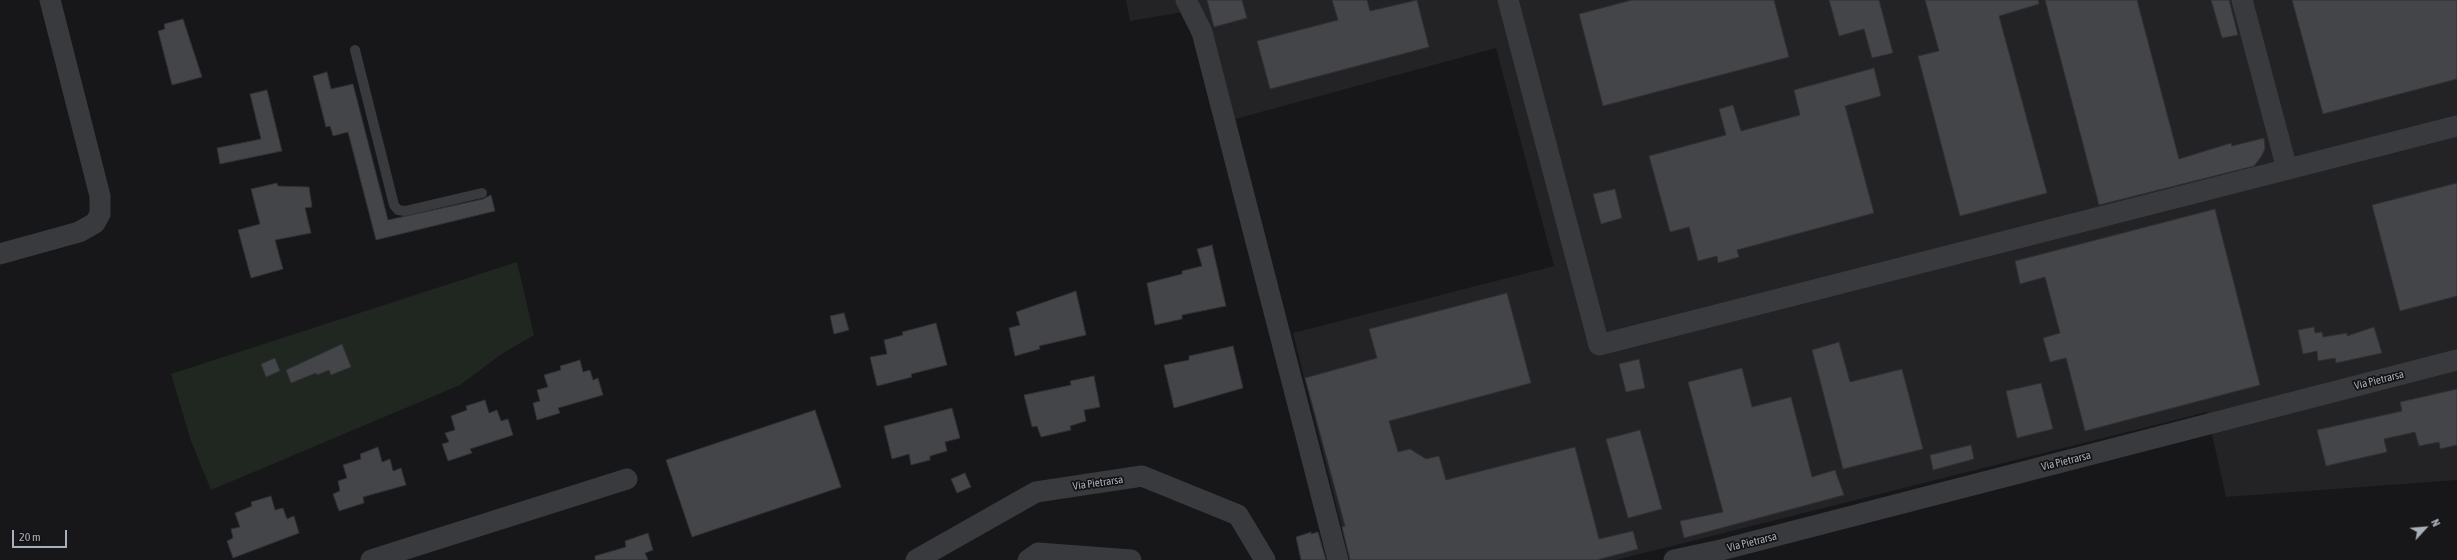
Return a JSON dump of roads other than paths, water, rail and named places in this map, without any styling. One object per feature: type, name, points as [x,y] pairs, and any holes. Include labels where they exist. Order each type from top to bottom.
[{"type":"street","points":[[0,254],[79,232],[95,223],[100,214],[100,196],[50,0]]},
{"type":"street","points":[[1186,0],[1202,32],[1338,560]]},
{"type":"street","points":[[1508,0],[1599,345],[2457,126]]},
{"type":"street","points":[[2242,0],[2287,169]]},
{"type":"street","name":"Via Pietrarsa","points":[[1674,560],[1721,550],[2457,360]]},
{"type":"street","name":"Via Pietrarsa","points":[[916,560],[1036,492],[1142,476],[1238,515],[1265,560]]},
{"type":"street","points":[[371,560],[627,479]]},
{"type":"street","points":[[1028,560],[1038,553],[1131,560]]},
{"type":"lane","points":[[355,50],[394,205],[398,210],[404,211],[482,192]]}]
